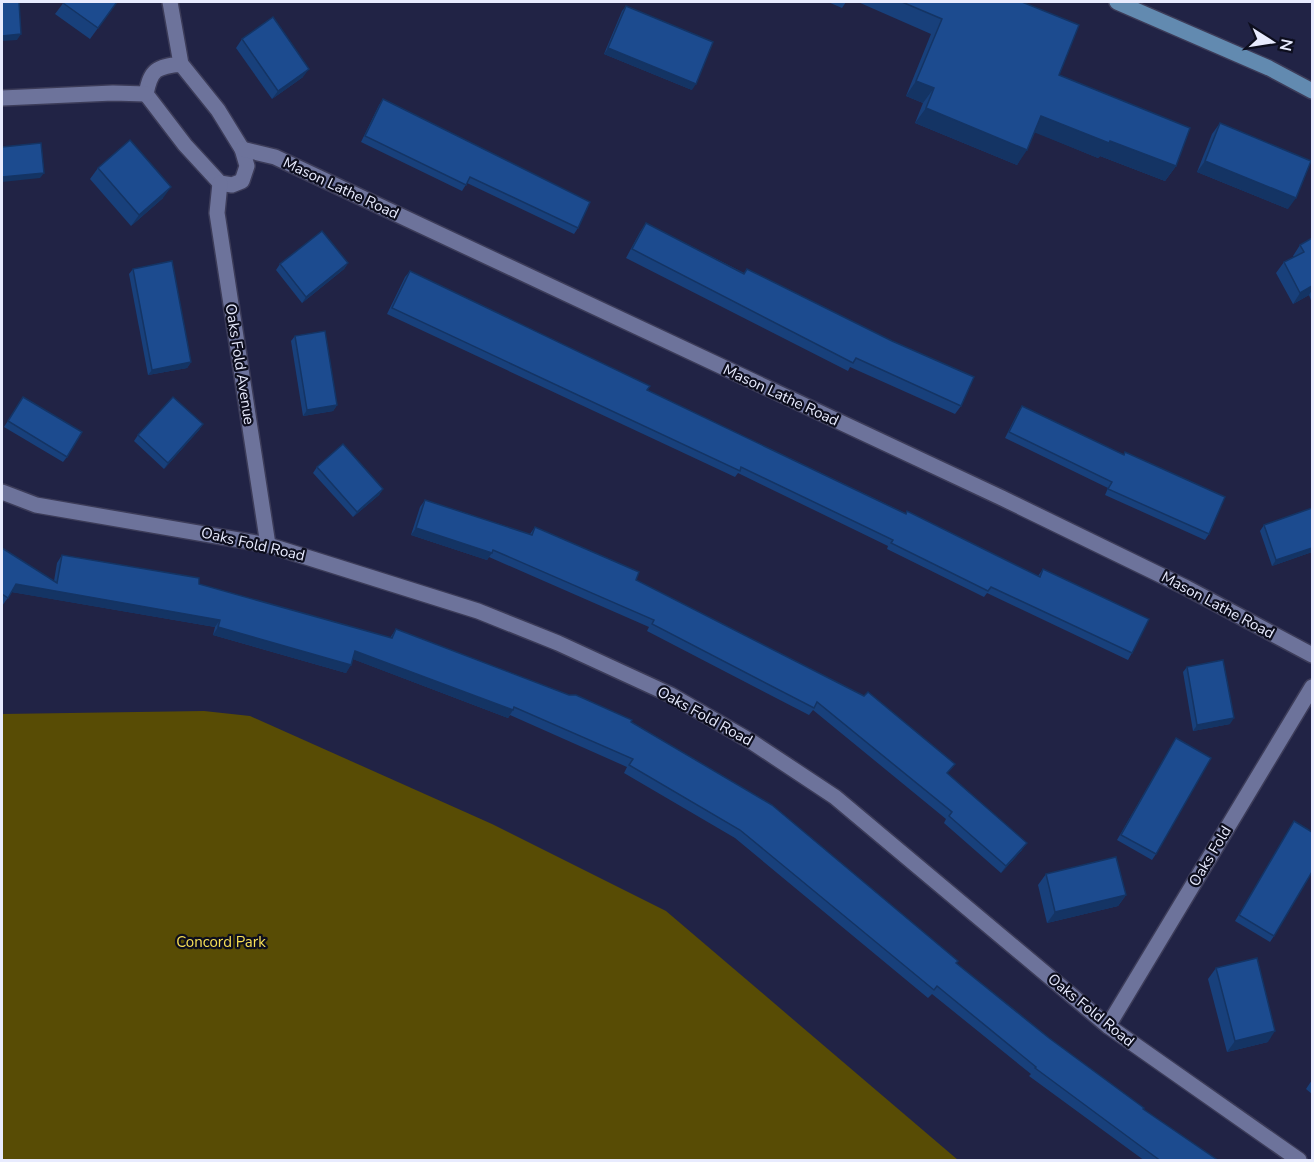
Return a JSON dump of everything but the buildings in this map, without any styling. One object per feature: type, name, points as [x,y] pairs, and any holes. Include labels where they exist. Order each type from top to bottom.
[{"type":"main road","points":[[1117,2],[1269,68],[1312,91]]},
{"type":"street","points":[[170,2],[181,64],[218,110],[242,149],[247,166],[242,181],[232,185],[220,183],[185,145],[146,94],[150,76],[161,66],[181,64]]},
{"type":"street","points":[[2,98],[113,93],[146,94]]},
{"type":"street","name":"Mason Lathe Road","points":[[242,149],[275,157],[1002,498],[1187,588],[1312,655]]},
{"type":"street","name":"Oaks Fold Avenue","points":[[220,183],[217,213],[268,544]]},
{"type":"street","name":"Oaks Fold Road","points":[[2,492],[36,504],[268,544],[478,611],[558,643],[671,695],[752,742],[835,797],[1108,1026],[1299,1161]]},
{"type":"street","name":"Oaks Fold","points":[[1108,1026],[1312,687]]},
{"type":"green space","name":"Concord Park","points":[[204,711],[250,716],[492,824],[666,911],[958,1160],[2,1160],[2,714]]}]
